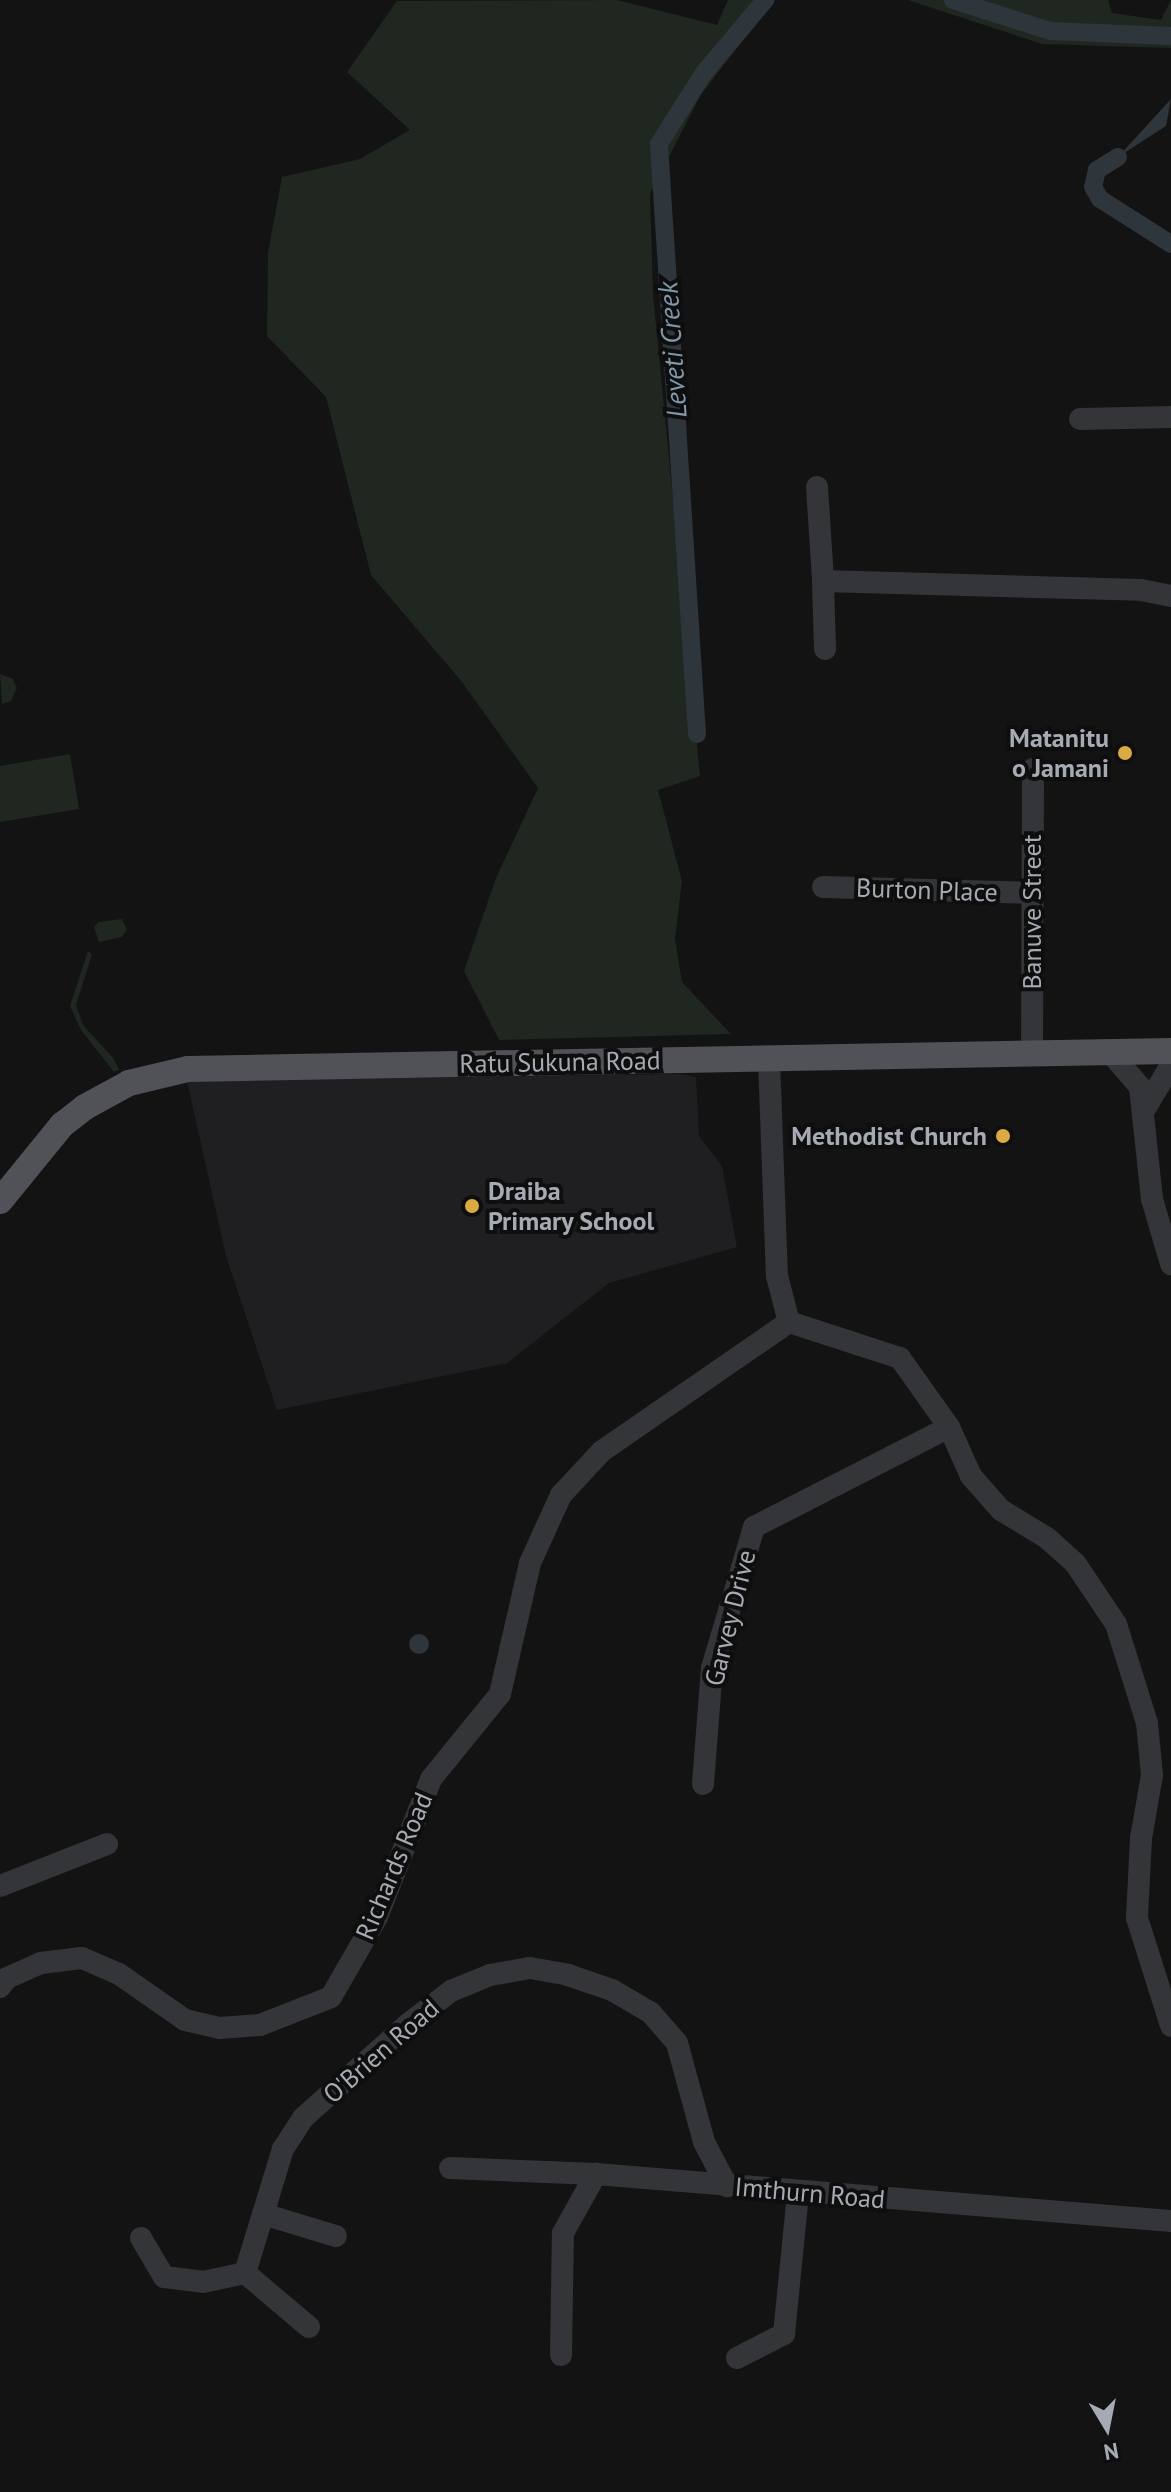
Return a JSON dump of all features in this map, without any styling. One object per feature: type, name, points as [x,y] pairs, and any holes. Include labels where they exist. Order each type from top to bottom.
[{"type":"main road","name":"Ratu Sukuna Road","points":[[0,1201],[62,1125],[110,1092],[155,1075],[248,1068],[1171,1051]]},
{"type":"street","points":[[1080,419],[1171,417]]},
{"type":"street","points":[[817,487],[825,649]]},
{"type":"street","points":[[823,581],[1141,590],[1171,596]]},
{"type":"street","name":"Banuve Street","points":[[1032,1054],[1033,769]]},
{"type":"street","name":"Burton Place","points":[[823,887],[1032,893]]},
{"type":"street","points":[[1110,1052],[1140,1087],[1146,1107],[1152,1199],[1171,1264]]},
{"type":"street","points":[[769,1060],[777,1276],[789,1322],[854,1339],[900,1358],[949,1427],[971,1476],[1001,1510],[1047,1538],[1075,1563],[1116,1624],[1147,1723],[1152,1775],[1141,1838],[1137,1918],[1171,2026]]},
{"type":"street","points":[[1146,1107],[1171,1065]]},
{"type":"street","name":"Richards Road","points":[[0,1987],[7,1978],[41,1963],[82,1958],[119,1974],[185,2020],[219,2028],[260,2025],[331,1997],[377,1917],[431,1779],[500,1694],[530,1563],[561,1495],[602,1451],[789,1322]]},
{"type":"street","name":"Garvey Drive","points":[[703,1784],[712,1668],[754,1527],[949,1427]]},
{"type":"street","points":[[0,1886],[107,1844]]},
{"type":"street","name":"O'Brien Road","points":[[245,2273],[283,2149],[303,2118],[451,1991],[490,1975],[530,1968],[612,1990],[651,2013],[677,2043],[704,2142],[727,2186]]},
{"type":"street","name":"Imthurn Road","points":[[450,2168],[596,2174],[798,2194],[1171,2221]]},
{"type":"street","points":[[561,2355],[563,2233],[596,2174]]},
{"type":"street","points":[[737,2358],[784,2334],[798,2194]]},
{"type":"street","points":[[263,2214],[336,2236]]},
{"type":"street","points":[[141,2238],[164,2277],[203,2282],[245,2273],[309,2327]]},
{"type":"shaded area","points":[[617,0],[717,25],[728,0],[774,0],[700,96],[650,194],[653,294],[700,776],[658,790],[682,881],[675,938],[682,982],[731,1034],[499,1040],[464,971],[496,878],[538,788],[462,682],[371,575],[326,397],[267,336],[268,253],[282,177],[360,159],[410,130],[347,72],[397,1]]},
{"type":"shaded area","points":[[908,0],[1108,0],[1112,13],[1161,20],[1171,0],[1171,48],[1042,44]]},
{"type":"shaded area","points":[[1171,99],[1166,126],[1118,157]]},
{"type":"shaded area","points":[[0,674],[13,679],[17,688],[11,701],[2,704]]},
{"type":"shaded area","points":[[70,754],[79,809],[0,822],[0,766]]},
{"type":"shaded area","points":[[122,919],[127,930],[122,937],[99,942],[94,927],[98,922]]},
{"type":"shaded area","points":[[88,951],[92,954],[76,1005],[83,1025],[114,1059],[119,1070],[114,1072],[81,1030],[70,1006]]},
{"type":"shaded area","name":"Draiba Primary School","points":[[680,1074],[696,1077],[699,1136],[722,1166],[737,1247],[609,1283],[507,1363],[277,1410],[226,1256],[187,1081]]},
{"type":"shaded area","points":[[415,1634],[423,1634],[429,1644],[423,1654],[415,1654],[409,1648],[409,1640]]},
{"type":"waterway","name":"Leveti Creek","points":[[697,734],[659,144],[703,74],[765,0]]},
{"type":"waterway","name":"Leveti Creek","points":[[953,0],[1050,31],[1171,36]]},
{"type":"waterway","points":[[1118,157],[1097,170],[1093,187],[1100,199],[1171,244]]},
{"type":"place","name":"Matanitu o Jamani","points":[[1125,753]]},
{"type":"place","name":"Methodist Church","points":[[1003,1136]]},
{"type":"place","name":"Draiba Primary School","points":[[472,1206]]}]
